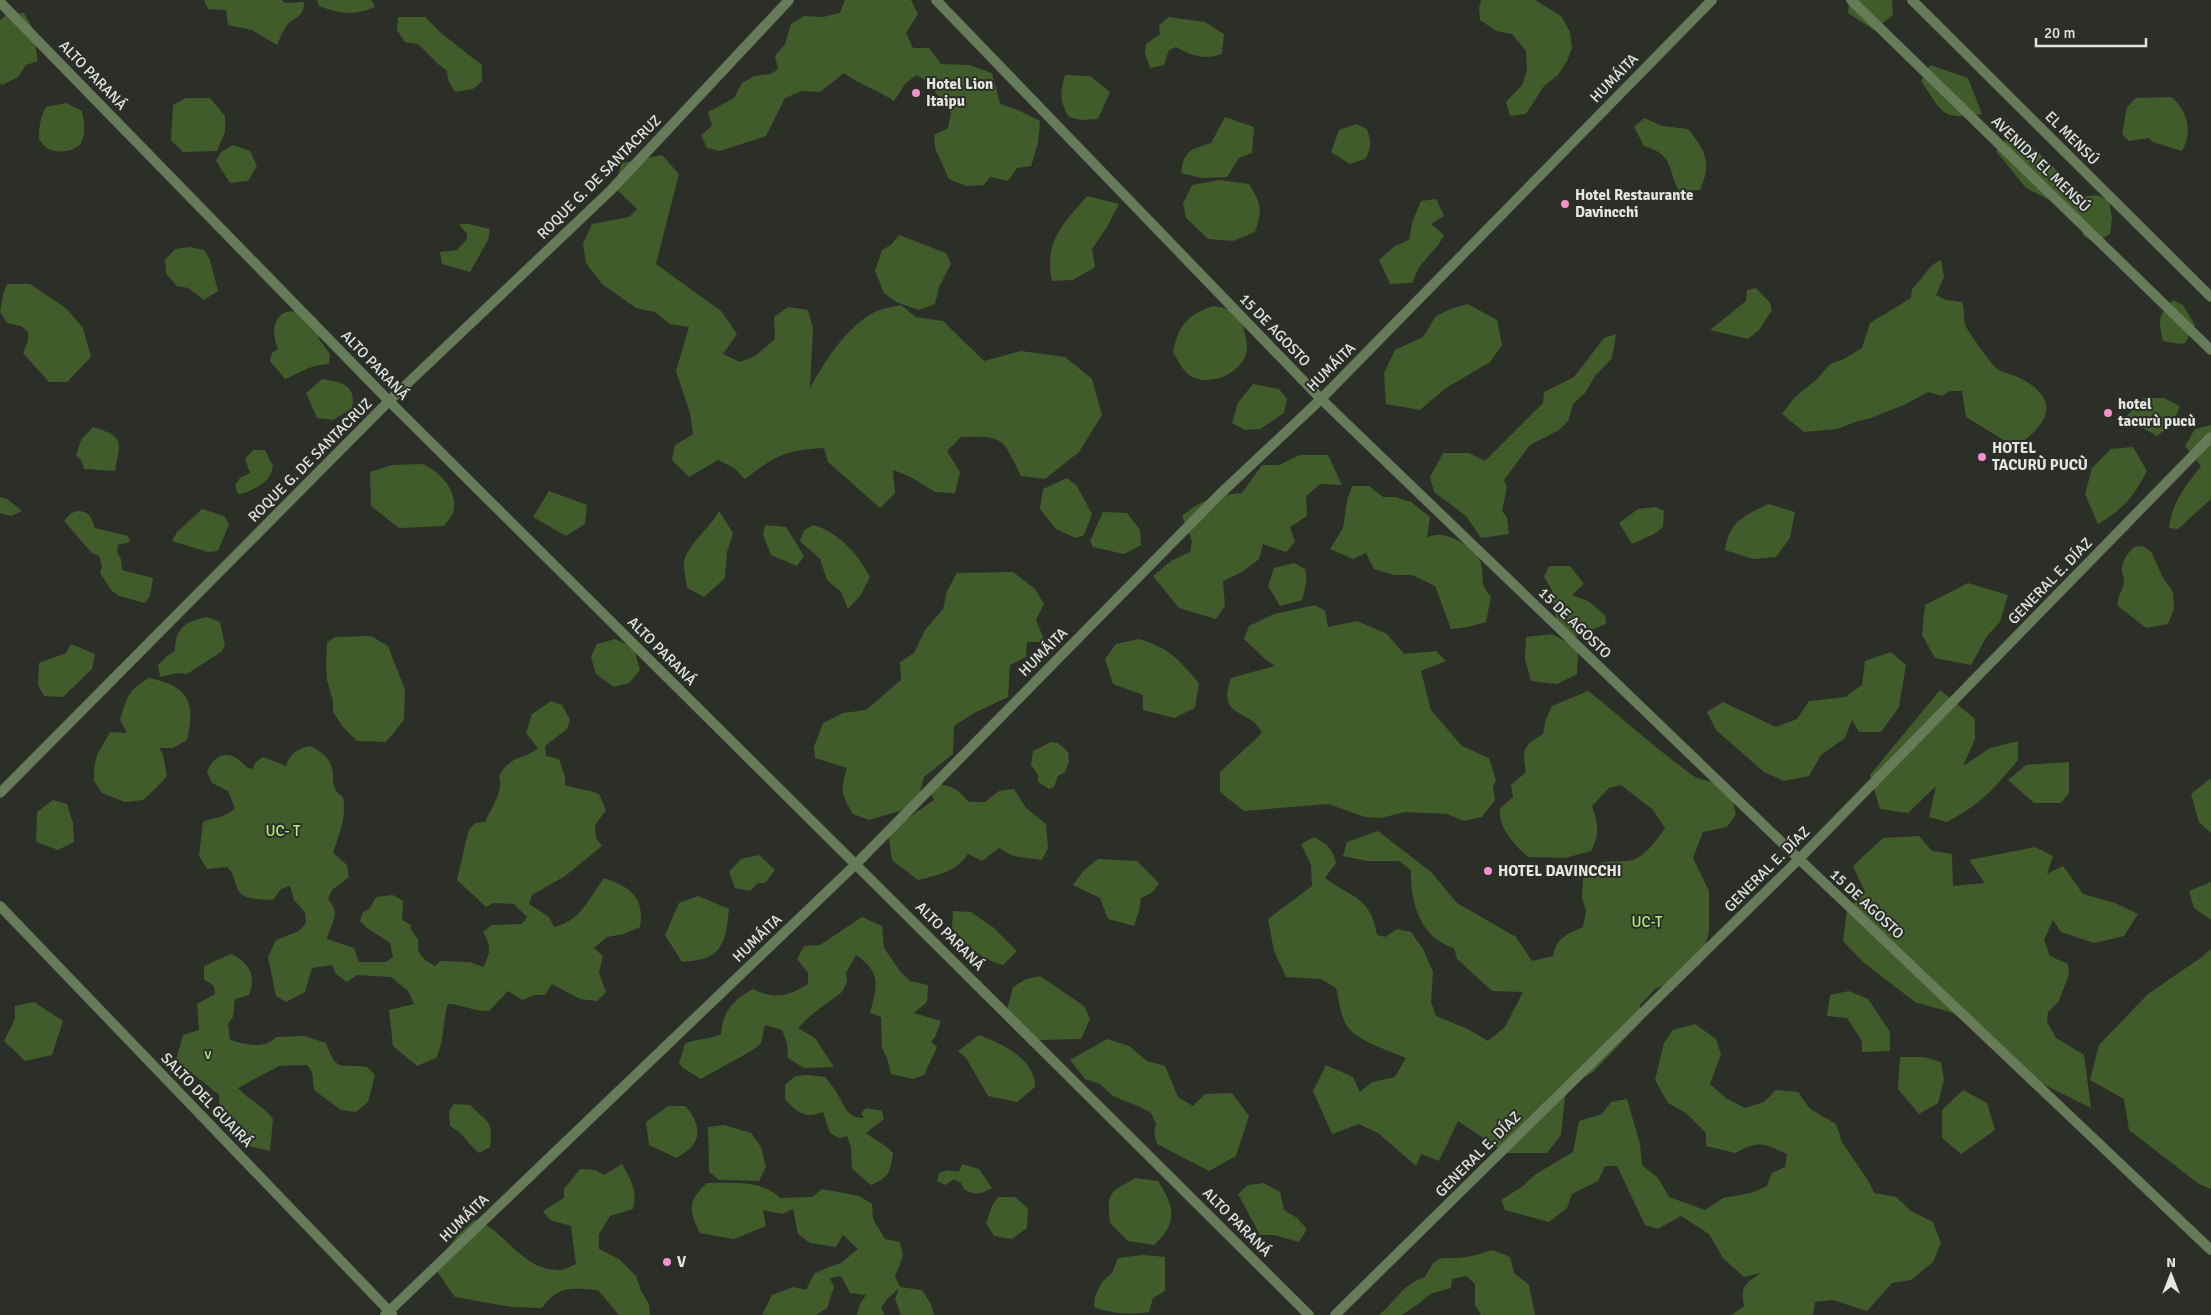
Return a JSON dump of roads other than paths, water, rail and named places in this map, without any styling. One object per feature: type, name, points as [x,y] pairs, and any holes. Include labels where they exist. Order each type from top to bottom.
[{"type":"street","name":"ROQUE G. DE SANTACRUZ","points":[[0,793],[390,401],[610,190],[789,0]]},
{"type":"street","name":"15 DE AGOSTO","points":[[936,0],[1321,399],[1799,860],[2211,1250]]},
{"type":"street","name":"HUMÁITA","points":[[389,1314],[856,864],[1219,495],[1321,399],[1712,0]]},
{"type":"street","name":"AVENIDA EL MENSÚ","points":[[1851,0],[2211,350]]},
{"type":"street","name":"EL MENSÚ","points":[[1912,0],[2211,297]]},
{"type":"street","name":"ALTO PARANÁ","points":[[0,2],[390,401],[1309,1315]]},
{"type":"street","name":"GENERAL E. DÍAZ","points":[[1336,1315],[1799,860],[2211,437]]},
{"type":"street","name":"SALTO DEL GUAIRÁ","points":[[0,906],[389,1314]]},
{"type":"place","name":"Hotel Lion Itaipu","points":[[916,93]]},
{"type":"place","name":"Hotel Restaurante Davincchi","points":[[1565,204]]},
{"type":"place","name":"hotel tacurù pucù","points":[[2108,413]]},
{"type":"place","name":"HOTEL TACURÙ PUCÙ","points":[[1982,457]]},
{"type":"place","name":"HOTEL DAVINCCHI","points":[[1488,871]]},
{"type":"place","name":"V","points":[[667,1262]]},
{"type":"park label","name":"UC- T","points":[[283,831]]},
{"type":"park label","name":"UC-T","points":[[1647,922]]},
{"type":"park label","name":"v","points":[[208,1054]]}]
